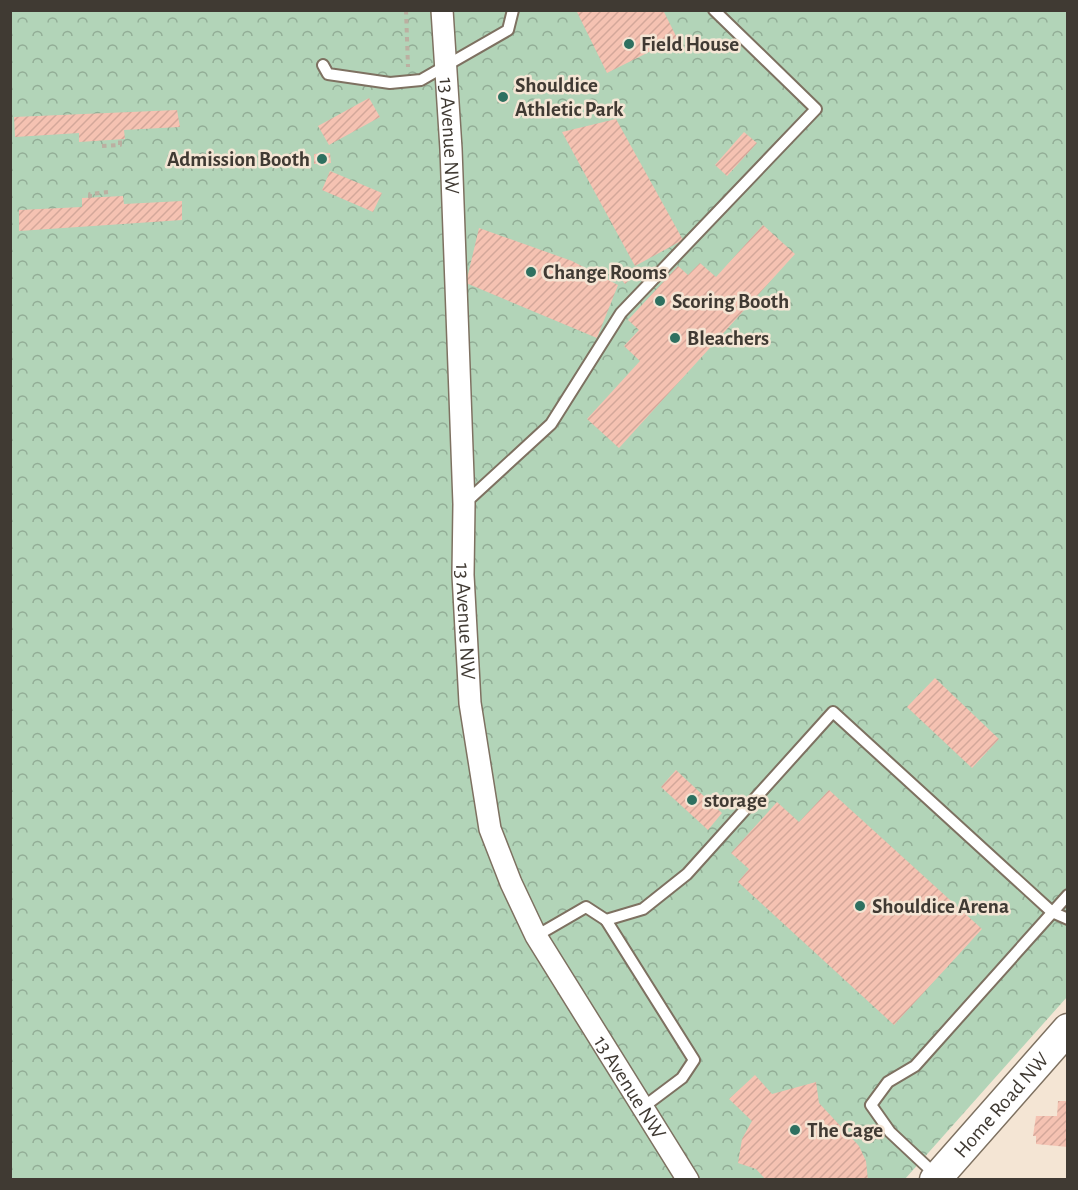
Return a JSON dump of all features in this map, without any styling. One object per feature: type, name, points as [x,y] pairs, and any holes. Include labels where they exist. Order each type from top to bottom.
[{"type":"street","name":"13 Avenue NW","points":[[442,10],[464,504],[463,575],[470,703],[490,829],[511,883],[536,936],[688,1179]]},
{"type":"street","name":"Home Road NW","points":[[937,1178],[1068,1029]]},
{"type":"lane","points":[[323,65],[328,74],[390,83],[421,80],[508,30],[513,10]]},
{"type":"lane","points":[[464,504],[551,424],[621,313],[816,109],[714,10]]},
{"type":"lane","points":[[606,920],[643,909],[687,874],[833,712],[1052,912],[1068,919]]},
{"type":"lane","points":[[937,1178],[890,1132],[871,1105],[888,1082],[915,1066],[1068,895]]},
{"type":"lane","points":[[536,936],[586,907],[606,920],[694,1060],[682,1078],[642,1108]]},
{"type":"path","points":[[406,10],[409,81]]},
{"type":"path","points":[[102,146],[120,146],[120,139]]},
{"type":"path","points":[[90,198],[90,194],[108,192]]},
{"type":"green space","name":"Shouldice Athletic Park","points":[[10,11],[1067,11],[1067,997],[905,1179],[11,1179]]},
{"type":"building","name":"Field House","points":[[576,10],[663,10],[677,38],[607,73]]},
{"type":"building","points":[[369,98],[380,117],[329,145],[318,126]]},
{"type":"building","points":[[177,110],[180,127],[124,130],[125,139],[79,142],[79,133],[15,137],[14,117]]},
{"type":"building","name":"Change Rooms","points":[[616,119],[683,240],[635,266],[562,132]]},
{"type":"building","points":[[744,132],[757,143],[727,176],[715,165]]},
{"type":"building","name":"Admission Booth","points":[[330,153],[331,163],[314,164],[314,154]]},
{"type":"building","points":[[330,171],[382,193],[373,212],[322,190]]},
{"type":"building","points":[[123,196],[124,204],[182,201],[182,220],[19,231],[19,210],[82,207],[82,198]]},
{"type":"building","name":"Bleachers","points":[[763,225],[795,254],[619,448],[587,419],[640,361],[624,346],[639,330],[628,320],[678,266],[688,275],[700,263],[716,277]]},
{"type":"building","name":"Change Rooms","points":[[479,228],[572,261],[618,285],[597,338],[466,283]]},
{"type":"building","points":[[625,268],[633,277],[625,284],[617,274]]},
{"type":"building","points":[[935,678],[999,739],[972,768],[907,707]]},
{"type":"building","name":"storage","points":[[676,770],[722,813],[708,830],[661,787]]},
{"type":"building","name":"Shouldice Arena","points":[[829,790],[982,929],[894,1025],[738,882],[749,869],[731,853],[777,802],[799,822]]},
{"type":"building","name":"The Cage","points":[[755,1075],[772,1094],[816,1082],[819,1103],[859,1146],[866,1161],[868,1180],[766,1180],[756,1169],[738,1163],[742,1139],[752,1121],[729,1099]]},
{"type":"building","points":[[1058,1101],[1068,1101],[1068,1147],[1036,1144],[1036,1136],[1033,1136],[1036,1116],[1057,1116]]},
{"type":"place","name":"Field House","points":[[629,44]]},
{"type":"place","name":"Shouldice Athletic Park","points":[[503,97]]},
{"type":"place","name":"Admission Booth","points":[[322,159]]},
{"type":"place","name":"Change Rooms","points":[[531,272]]},
{"type":"place","name":"Scoring Booth","points":[[660,301]]},
{"type":"place","name":"Bleachers","points":[[675,338]]},
{"type":"place","name":"storage","points":[[692,800]]},
{"type":"place","name":"Shouldice Arena","points":[[860,906]]},
{"type":"place","name":"The Cage","points":[[795,1130]]}]
